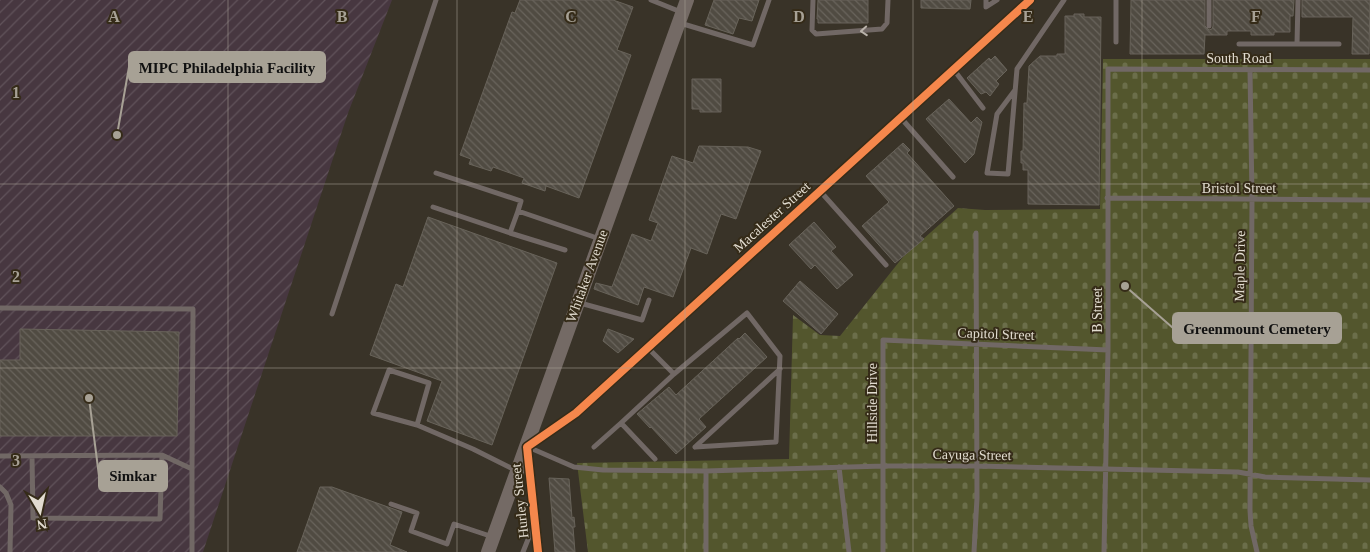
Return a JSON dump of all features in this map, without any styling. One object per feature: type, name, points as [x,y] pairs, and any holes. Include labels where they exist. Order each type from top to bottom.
[{"type":"main road","name":"Whitaker Avenue","points":[[488,552],[683,12]]},
{"type":"street","name":"Macalester Street","points":[[527,447],[576,413],[1030,0]]},
{"type":"street","name":"Hurley Street","points":[[527,447],[538,552]]},
{"type":"lane","points":[[332,314],[436,0]]},
{"type":"lane","points":[[651,0],[683,12],[753,45],[770,0]]},
{"type":"lane","points":[[813,0],[812,30],[816,34],[882,29],[887,23],[888,0]]},
{"type":"lane","points":[[986,0],[986,7],[997,0]]},
{"type":"lane","points":[[1015,90],[997,114],[987,173],[1008,174],[1017,69],[1064,0]]},
{"type":"lane","points":[[1116,0],[1116,42]]},
{"type":"lane","points":[[1209,0],[1209,26]]},
{"type":"lane","points":[[1298,0],[1298,44]]},
{"type":"lane","points":[[1238,44],[1339,44]]},
{"type":"lane","name":"South Road","points":[[1108,68],[1370,70]]},
{"type":"lane","name":"B Street","points":[[1104,552],[1108,350],[1108,68]]},
{"type":"lane","points":[[953,69],[983,108]]},
{"type":"lane","name":"Maple Drive","points":[[1250,70],[1252,199],[1249,474],[1251,526],[1257,552]]},
{"type":"lane","points":[[900,118],[953,177]]},
{"type":"lane","points":[[436,173],[521,201],[510,233]]},
{"type":"lane","points":[[820,191],[886,265]]},
{"type":"lane","name":"Bristol Street","points":[[1107,198],[1370,200]]},
{"type":"lane","points":[[432,207],[565,250]]},
{"type":"lane","points":[[518,211],[600,239]]},
{"type":"lane","points":[[974,552],[977,466],[976,233]]},
{"type":"lane","points":[[577,302],[642,320],[648,300]]},
{"type":"lane","points":[[0,308],[193,309],[192,552]]},
{"type":"lane","points":[[594,447],[674,374],[747,313],[780,356],[780,370],[776,442],[695,447],[780,370]]},
{"type":"lane","name":"Capitol Street","points":[[884,340],[1108,350]]},
{"type":"lane","name":"Hillside Drive","points":[[883,552],[884,340]]},
{"type":"lane","points":[[647,348],[674,374]]},
{"type":"lane","points":[[417,425],[430,384],[389,370],[373,413],[417,425],[473,449],[518,472]]},
{"type":"lane","points":[[621,423],[655,459]]},
{"type":"lane","name":"Cayuga Street","points":[[527,447],[574,467],[603,470],[706,471],[884,466],[977,466],[1238,472],[1265,477],[1370,480]]},
{"type":"lane","points":[[0,456],[162,455],[192,469]]},
{"type":"lane","points":[[32,456],[33,518],[160,519],[162,455]]},
{"type":"lane","points":[[839,467],[849,552]]},
{"type":"lane","points":[[706,471],[706,552]]},
{"type":"lane","points":[[0,487],[6,493],[11,504],[10,552]]},
{"type":"lane","points":[[390,504],[417,513],[410,531],[447,544],[454,524],[494,537]]},
{"type":"lane","points":[[523,552],[535,522]]},
{"type":"lane","points":[[848,544],[854,552]]},
{"type":"shaded area","points":[[0,0],[392,0],[348,113],[203,552],[0,552]]},
{"type":"green space","points":[[1103,59],[1370,59],[1370,552],[588,552],[577,463],[789,459],[793,315],[820,335],[840,336],[903,257],[958,208],[985,210],[1100,209]]},
{"type":"building","points":[[520,0],[613,0],[633,7],[617,50],[631,55],[579,198],[546,186],[545,191],[522,183],[524,178],[493,167],[491,171],[469,164],[471,159],[460,155],[512,12],[515,13]]},
{"type":"building","points":[[714,0],[759,0],[752,21],[739,18],[733,34],[705,25]]},
{"type":"building","points":[[818,0],[868,0],[868,23],[818,23]]},
{"type":"building","points":[[921,0],[971,0],[970,9],[921,8]]},
{"type":"building","points":[[1131,0],[1205,0],[1205,26],[1209,30],[1213,26],[1213,0],[1294,0],[1293,16],[1290,16],[1290,32],[1274,32],[1274,35],[1251,35],[1251,31],[1227,31],[1227,35],[1205,35],[1204,54],[1130,54]]},
{"type":"building","points":[[1302,0],[1370,0],[1369,54],[1352,54],[1353,17],[1302,17]]},
{"type":"building","points":[[1074,14],[1084,14],[1084,17],[1101,17],[1099,205],[1028,204],[1028,170],[1023,170],[1021,151],[1023,151],[1024,103],[1027,103],[1029,66],[1040,56],[1065,54],[1065,16],[1074,16]]},
{"type":"building","points":[[995,56],[1007,70],[996,81],[999,84],[990,96],[986,92],[981,94],[967,78],[989,58],[991,60]]},
{"type":"building","points":[[692,79],[721,79],[721,112],[700,112],[700,109],[692,109]]},
{"type":"building","points":[[949,99],[971,123],[977,117],[982,122],[974,154],[965,163],[926,119]]},
{"type":"building","points":[[903,143],[910,150],[907,153],[954,206],[920,236],[924,239],[895,263],[862,226],[889,202],[866,176]]},
{"type":"building","points":[[699,146],[748,147],[761,151],[736,219],[721,214],[707,254],[691,248],[673,297],[644,287],[638,305],[594,289],[596,283],[612,287],[632,234],[651,241],[658,223],[649,220],[672,156],[693,163]]},
{"type":"building","points":[[428,217],[557,263],[492,445],[427,421],[442,381],[370,355],[396,284],[403,287]]},
{"type":"building","points":[[814,222],[836,247],[831,251],[853,275],[837,289],[815,265],[811,269],[789,245]]},
{"type":"building","points":[[800,281],[838,314],[821,334],[783,301]]},
{"type":"building","points":[[20,329],[179,332],[177,436],[0,436],[0,360],[20,360]]},
{"type":"building","points":[[608,329],[634,339],[618,353],[603,341]]},
{"type":"building","points":[[745,333],[767,357],[699,419],[706,427],[676,454],[637,414],[669,387],[676,395]]},
{"type":"building","points":[[549,478],[569,479],[572,518],[574,517],[575,527],[573,527],[575,552],[555,552]]},
{"type":"building","points":[[320,487],[332,487],[402,512],[390,545],[407,552],[297,552]]},
{"type":"cycle path","points":[[538,552],[527,447],[576,413],[1030,0]]},
{"type":"place","name":"MIPC Philadelphia Facility","points":[[117,135]]},
{"type":"place","name":"Greenmount Cemetery","points":[[1125,286]]},
{"type":"place","name":"Simkar","points":[[89,398]]}]
